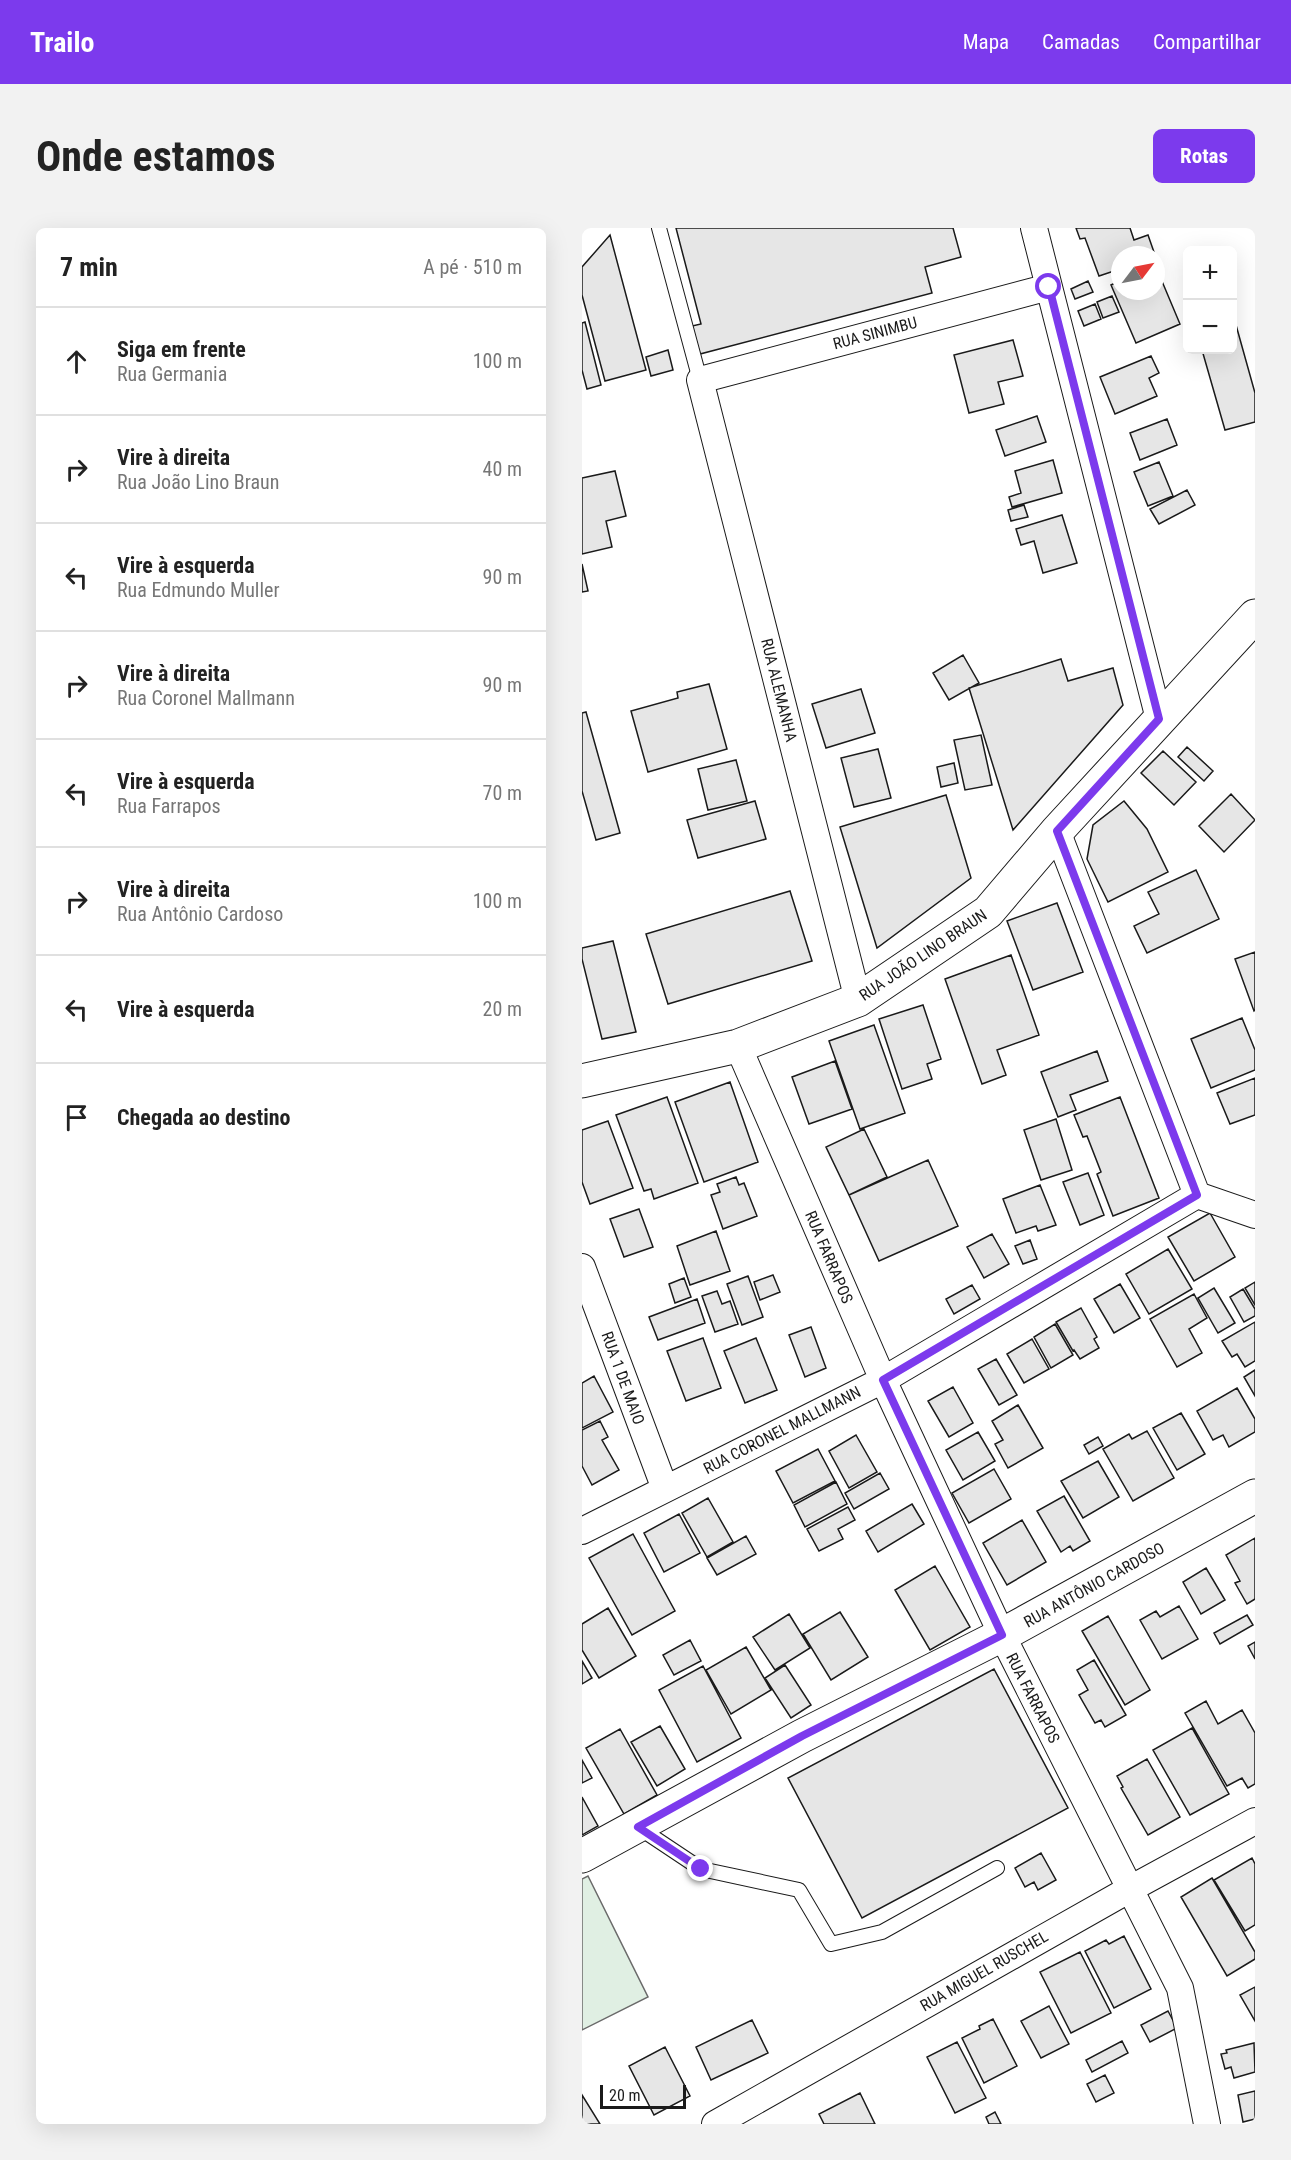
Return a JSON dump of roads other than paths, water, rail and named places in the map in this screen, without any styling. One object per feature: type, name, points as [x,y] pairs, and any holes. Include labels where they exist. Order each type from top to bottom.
[{"type":"street","points":[[1034,228],[1159,719]]},
{"type":"street","name":"RUA SINIMBU","points":[[700,380],[1049,287]]},
{"type":"street","name":"RUA ALEMANHA","points":[[700,380],[858,1000]]},
{"type":"street","name":"RUA JOÃO LINO BRAUN","points":[[582,1081],[738,1046],[858,1000],[988,912],[1057,831],[1255,616]]},
{"type":"street","points":[[1057,831],[1197,1195],[1255,1215]]},
{"type":"street","name":"RUA FARRAPOS","points":[[738,1046],[883,1380],[1002,1635],[1180,1988],[1207,2124]]},
{"type":"street","name":"RUA CORONEL MALLMANN","points":[[582,1531],[883,1380],[1197,1195]]},
{"type":"street","name":"RUA 1 DE MAIO","points":[[582,1267],[665,1489]]},
{"type":"street","name":"RUA ANTÔNIO CARDOSO","points":[[582,1856],[802,1736],[1002,1635],[1255,1496]]},
{"type":"street","name":"RUA MIGUEL RUSCHEL","points":[[715,2124],[1130,1889],[1255,1821]]},
{"type":"lane","points":[[659,228],[700,380]]},
{"type":"lane","points":[[638,1827],[701,1869],[799,1890],[831,1944],[882,1932],[997,1868]]}]
